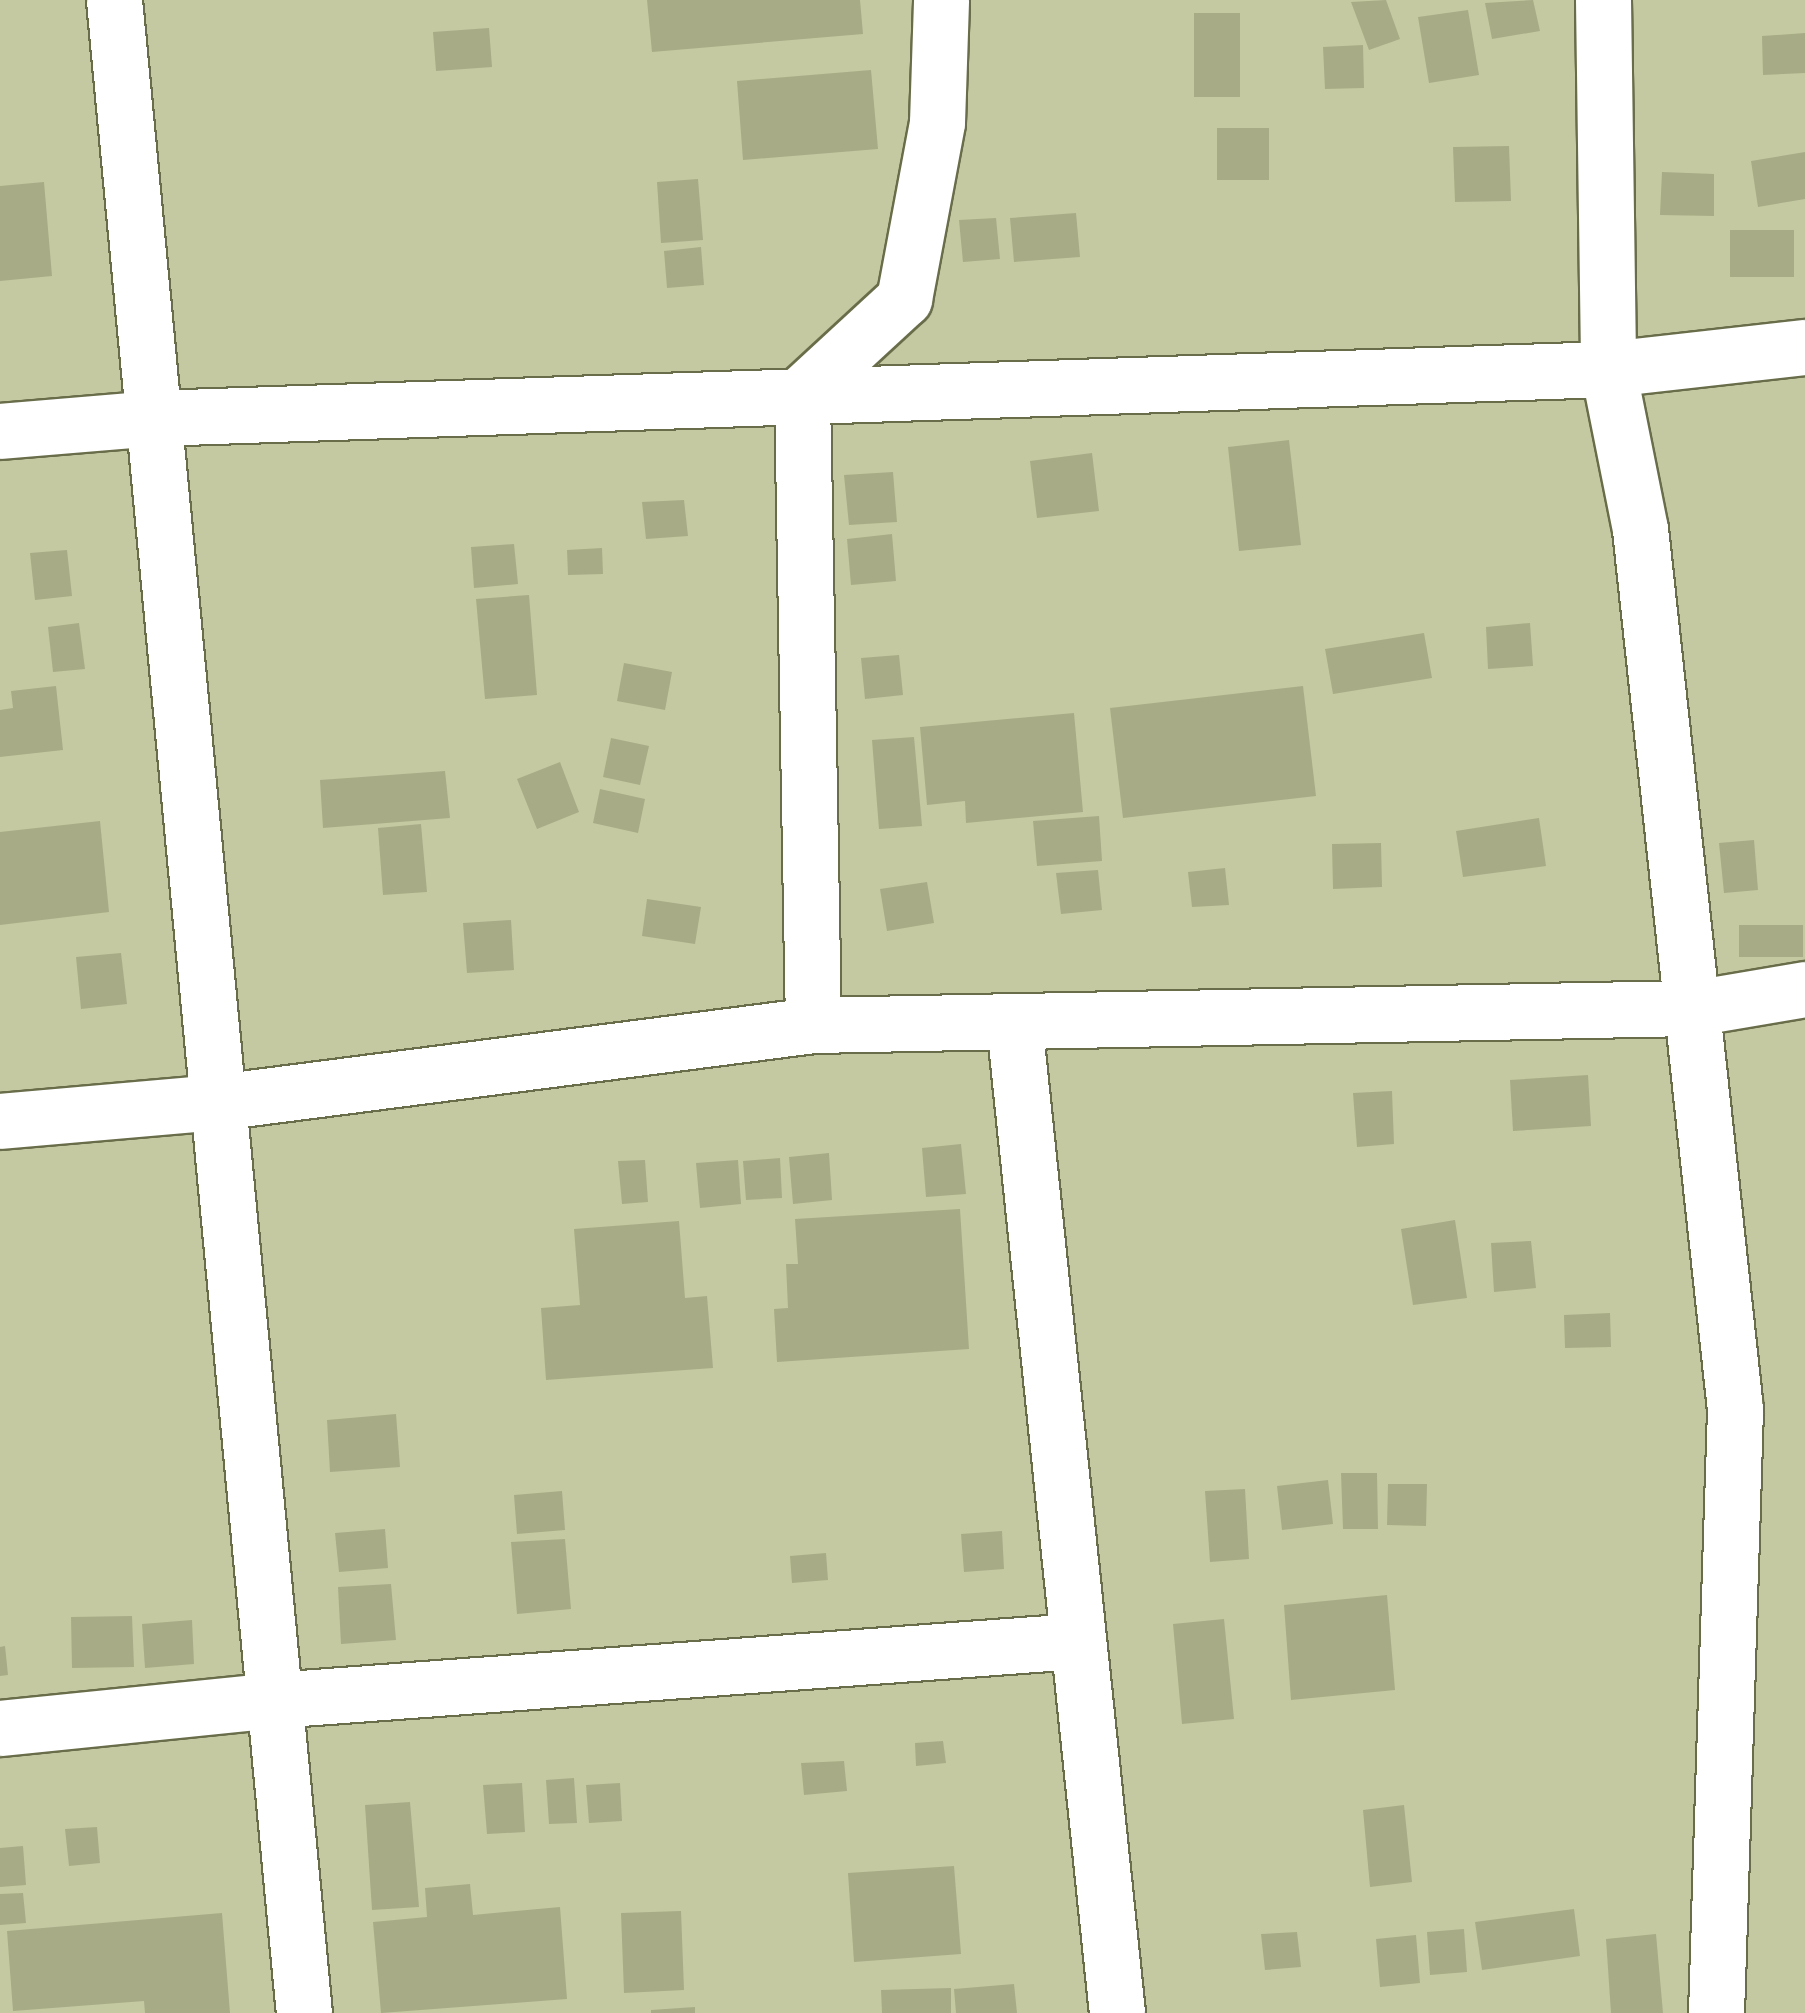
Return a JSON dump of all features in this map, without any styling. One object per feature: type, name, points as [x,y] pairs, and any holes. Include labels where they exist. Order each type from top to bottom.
[{"type":"street","points":[[114,0],[304,2013]]},
{"type":"street","points":[[813,1025],[802,394],[904,300],[938,122],[941,0]]},
{"type":"street","points":[[1602,0],[1608,369],[1640,529],[1734,1409],[1716,2013]]},
{"type":"street","points":[[0,431],[154,418],[1608,369],[1805,347]]},
{"type":"street","points":[[0,1121],[218,1102],[813,1025],[1693,1008],[1805,989]]},
{"type":"street","points":[[1014,1024],[1075,1641],[1117,2013]]},
{"type":"street","points":[[0,1728],[274,1700],[1075,1641]]},
{"type":"building","points":[[647,0],[860,0],[863,34],[652,52]]},
{"type":"building","points":[[1386,0],[1400,39],[1369,50],[1351,2]]},
{"type":"building","points":[[1533,0],[1540,31],[1492,39],[1485,3]]},
{"type":"building","points":[[1468,10],[1479,75],[1429,83],[1418,17]]},
{"type":"building","points":[[1194,13],[1240,13],[1240,97],[1194,97]]},
{"type":"building","points":[[489,28],[492,67],[436,71],[433,32]]},
{"type":"building","points":[[1805,33],[1805,73],[1763,75],[1762,36]]},
{"type":"building","points":[[1363,45],[1364,88],[1325,89],[1323,47]]},
{"type":"building","points":[[871,70],[878,149],[743,160],[737,81]]},
{"type":"building","points":[[1217,128],[1269,128],[1269,180],[1217,180]]},
{"type":"building","points":[[1509,146],[1511,201],[1455,202],[1453,147]]},
{"type":"building","points":[[1805,152],[1805,199],[1758,207],[1751,161]]},
{"type":"building","points":[[1662,172],[1714,174],[1714,216],[1660,215]]},
{"type":"building","points":[[698,179],[703,240],[661,243],[657,182]]},
{"type":"building","points":[[44,182],[52,276],[0,281],[0,186]]},
{"type":"building","points":[[1076,213],[1080,257],[1014,262],[1010,218]]},
{"type":"building","points":[[996,218],[1000,259],[963,262],[959,220]]},
{"type":"building","points":[[1730,230],[1794,230],[1794,277],[1730,277]]},
{"type":"building","points":[[701,247],[704,285],[667,288],[664,251]]},
{"type":"building","points":[[1289,440],[1301,545],[1239,551],[1228,447]]},
{"type":"building","points":[[1092,453],[1099,511],[1037,518],[1030,461]]},
{"type":"building","points":[[893,472],[897,522],[849,525],[844,475]]},
{"type":"building","points":[[684,500],[688,536],[646,539],[642,502]]},
{"type":"building","points":[[892,534],[896,581],[851,585],[847,539]]},
{"type":"building","points":[[514,544],[518,584],[474,588],[471,547]]},
{"type":"building","points":[[602,548],[603,574],[568,575],[567,550]]},
{"type":"building","points":[[67,550],[72,596],[35,600],[30,553]]},
{"type":"building","points":[[529,595],[537,695],[485,699],[476,599]]},
{"type":"building","points":[[79,623],[85,669],[53,672],[48,627]]},
{"type":"building","points":[[1530,623],[1533,666],[1488,669],[1486,627]]},
{"type":"building","points":[[1424,633],[1432,678],[1333,694],[1325,649]]},
{"type":"building","points":[[899,655],[903,695],[865,699],[861,658]]},
{"type":"building","points":[[624,663],[672,672],[665,710],[617,701]]},
{"type":"building","points":[[56,686],[63,750],[0,757],[0,710],[13,708],[11,691]]},
{"type":"building","points":[[1303,686],[1316,796],[1123,818],[1110,708]]},
{"type":"building","points":[[1074,713],[1083,812],[966,823],[965,801],[927,805],[920,727]]},
{"type":"building","points":[[914,737],[922,826],[879,829],[872,740]]},
{"type":"building","points":[[611,738],[649,746],[640,785],[603,777]]},
{"type":"building","points":[[560,762],[579,812],[537,829],[517,779]]},
{"type":"building","points":[[445,771],[450,818],[323,828],[320,780]]},
{"type":"building","points":[[600,789],[645,799],[638,833],[593,823]]},
{"type":"building","points":[[1099,816],[1102,861],[1037,866],[1033,821]]},
{"type":"building","points":[[1539,818],[1546,866],[1463,877],[1456,831]]},
{"type":"building","points":[[100,821],[109,912],[0,925],[0,832]]},
{"type":"building","points":[[421,824],[427,892],[383,895],[378,828]]},
{"type":"building","points":[[1754,840],[1758,890],[1724,893],[1719,843]]},
{"type":"building","points":[[1381,843],[1382,887],[1333,889],[1332,844]]},
{"type":"building","points":[[1225,868],[1229,905],[1192,907],[1188,872]]},
{"type":"building","points":[[1098,870],[1102,910],[1061,914],[1056,873]]},
{"type":"building","points":[[927,882],[934,923],[887,931],[880,889]]},
{"type":"building","points":[[647,899],[701,907],[695,944],[642,936]]},
{"type":"building","points":[[511,920],[514,970],[467,973],[463,923]]},
{"type":"building","points":[[1739,925],[1803,925],[1803,957],[1739,957]]},
{"type":"building","points":[[121,953],[127,1004],[81,1009],[76,957]]},
{"type":"building","points":[[1588,1075],[1591,1126],[1513,1131],[1510,1080]]},
{"type":"building","points":[[1392,1091],[1394,1144],[1357,1147],[1353,1093]]},
{"type":"building","points":[[961,1144],[966,1194],[926,1197],[922,1148]]},
{"type":"building","points":[[829,1153],[832,1200],[793,1204],[789,1157]]},
{"type":"building","points":[[780,1158],[782,1198],[746,1200],[743,1161]]},
{"type":"building","points":[[645,1160],[648,1202],[622,1204],[618,1161]]},
{"type":"building","points":[[738,1160],[741,1204],[700,1208],[696,1163]]},
{"type":"building","points":[[960,1209],[969,1349],[777,1362],[774,1309],[788,1308],[786,1264],[798,1264],[795,1219]]},
{"type":"building","points":[[1455,1220],[1467,1298],[1413,1305],[1401,1229]]},
{"type":"building","points":[[679,1221],[685,1298],[707,1296],[713,1368],[546,1380],[541,1308],[580,1305],[574,1229]]},
{"type":"building","points":[[1531,1241],[1536,1288],[1494,1292],[1491,1243]]},
{"type":"building","points":[[1610,1313],[1611,1347],[1565,1348],[1564,1315]]},
{"type":"building","points":[[396,1414],[400,1467],[330,1472],[327,1420]]},
{"type":"building","points":[[1341,1473],[1377,1473],[1378,1529],[1343,1529]]},
{"type":"building","points":[[1328,1480],[1333,1524],[1282,1530],[1277,1486]]},
{"type":"building","points":[[1388,1484],[1427,1484],[1426,1526],[1387,1525]]},
{"type":"building","points":[[1245,1489],[1249,1559],[1210,1562],[1205,1491]]},
{"type":"building","points":[[562,1491],[565,1530],[517,1534],[514,1495]]},
{"type":"building","points":[[385,1529],[388,1568],[339,1572],[335,1533]]},
{"type":"building","points":[[1002,1531],[1004,1569],[964,1572],[961,1534]]},
{"type":"building","points":[[565,1539],[571,1609],[517,1614],[511,1542]]},
{"type":"building","points":[[826,1553],[828,1580],[792,1583],[790,1556]]},
{"type":"building","points":[[391,1584],[396,1640],[341,1644],[338,1587]]},
{"type":"building","points":[[1387,1595],[1395,1690],[1291,1700],[1284,1605]]},
{"type":"building","points":[[132,1616],[134,1667],[72,1668],[71,1617]]},
{"type":"building","points":[[1224,1619],[1234,1719],[1182,1724],[1173,1624]]},
{"type":"building","points":[[192,1620],[194,1664],[145,1668],[142,1624]]},
{"type":"building","points":[[5,1646],[8,1675],[0,1676],[0,1647]]},
{"type":"building","points":[[943,1741],[946,1763],[916,1766],[915,1743]]},
{"type":"building","points":[[844,1761],[847,1791],[804,1795],[801,1763]]},
{"type":"building","points":[[574,1778],[577,1823],[549,1824],[546,1780]]},
{"type":"building","points":[[522,1783],[525,1832],[487,1834],[483,1785]]},
{"type":"building","points":[[620,1783],[622,1821],[589,1823],[586,1785]]},
{"type":"building","points":[[410,1802],[419,1907],[372,1910],[365,1805]]},
{"type":"building","points":[[1404,1805],[1412,1882],[1370,1887],[1363,1810]]},
{"type":"building","points":[[97,1827],[100,1863],[69,1866],[65,1829]]},
{"type":"building","points":[[23,1846],[26,1885],[0,1887],[0,1848]]},
{"type":"building","points":[[954,1866],[961,1954],[854,1962],[848,1873]]},
{"type":"building","points":[[470,1884],[473,1915],[560,1907],[567,1999],[381,2013],[373,1922],[427,1917],[425,1888]]},
{"type":"building","points":[[23,1893],[26,1923],[0,1925],[0,1894]]},
{"type":"building","points":[[1574,1909],[1580,1956],[1482,1970],[1475,1922]]},
{"type":"building","points":[[681,1911],[684,1990],[624,1993],[621,1913]]},
{"type":"building","points":[[222,1913],[230,2013],[145,2013],[144,2001],[13,2011],[7,1931]]},
{"type":"building","points":[[1464,1929],[1467,1972],[1430,1975],[1427,1932]]},
{"type":"building","points":[[1297,1932],[1301,1967],[1265,1970],[1261,1934]]},
{"type":"building","points":[[1656,1934],[1663,2013],[1611,2013],[1606,1939]]},
{"type":"building","points":[[1416,1935],[1420,1983],[1380,1987],[1376,1939]]},
{"type":"building","points":[[1014,1984],[1017,2013],[956,2013],[954,1989]]},
{"type":"building","points":[[951,1988],[951,2013],[882,2013],[881,1990]]},
{"type":"building","points":[[695,2007],[695,2013],[651,2013],[651,2010]]}]
